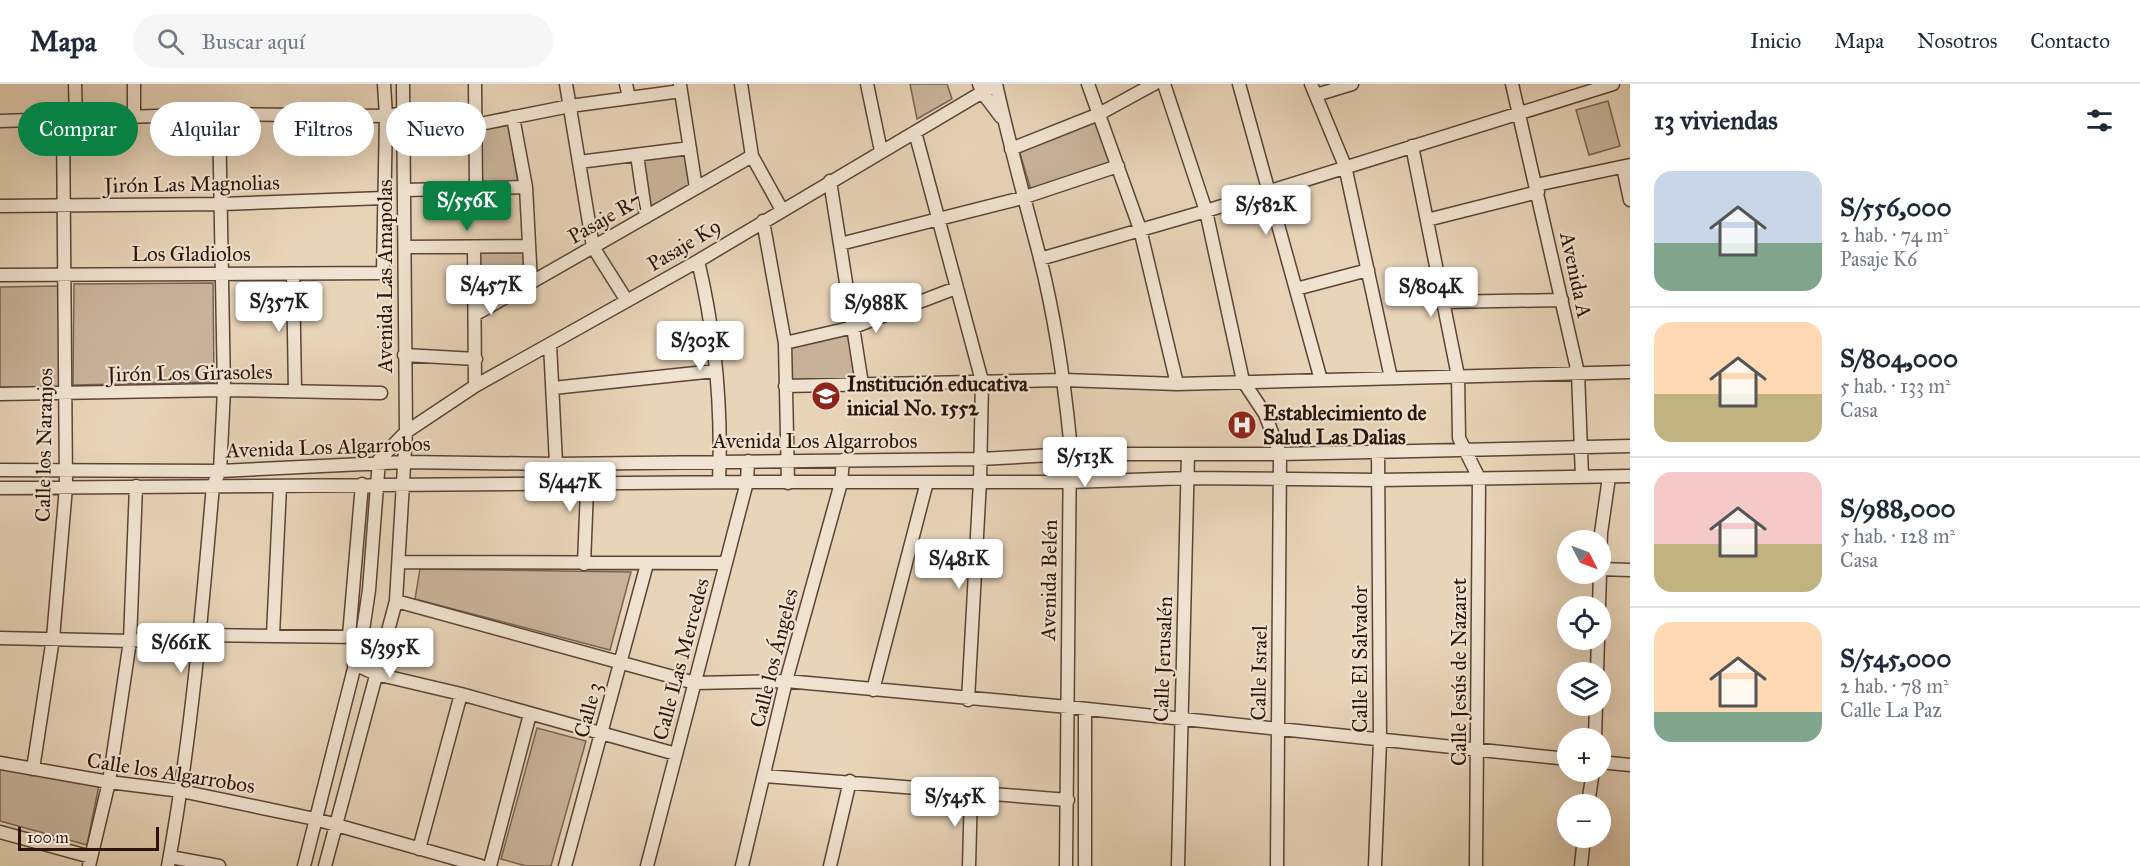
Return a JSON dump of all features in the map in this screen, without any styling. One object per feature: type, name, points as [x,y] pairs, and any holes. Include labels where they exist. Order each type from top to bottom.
[{"type":"street","name":"Calle los Naranjos","points":[[72,102],[75,84]]},
{"type":"street","points":[[134,84],[134,102]]},
{"type":"street","points":[[384,84],[386,116],[384,198]]},
{"type":"street","name":"Avenida Las Amapolas","points":[[403,84],[404,102]]},
{"type":"street","points":[[475,84],[475,102]]},
{"type":"street","points":[[566,84],[593,247],[627,301]]},
{"type":"street","points":[[626,84],[629,98]]},
{"type":"street","points":[[741,84],[752,156],[782,210]]},
{"type":"street","points":[[867,84],[881,151]]},
{"type":"street","name":"Pasaje K9","points":[[406,432],[476,386],[698,261],[915,132],[981,88],[996,84]]},
{"type":"street","name":"Avenida Belén","points":[[996,84],[1022,198],[1040,259],[1064,380],[1070,454],[1066,866]]},
{"type":"street","points":[[1088,84],[1140,229],[1177,384]]},
{"type":"street","points":[[1011,149],[1100,114],[1154,84]]},
{"type":"street","points":[[1164,84],[1206,211],[1243,381]]},
{"type":"street","points":[[1239,84],[1321,380]]},
{"type":"street","points":[[1352,84],[1314,90],[1346,166],[1391,378]]},
{"type":"street","name":"Avenida A","points":[[1512,84],[1578,373],[1582,477]]},
{"type":"street","points":[[1040,259],[1206,211],[1268,189],[1605,85]]},
{"type":"street","points":[[486,123],[681,87],[696,188]]},
{"type":"street","name":"Avenida Belén","points":[[981,88],[1004,121]]},
{"type":"street","points":[[261,115],[386,116]]},
{"type":"street","points":[[513,117],[526,187],[531,282]]},
{"type":"street","points":[[0,121],[18,120]]},
{"type":"street","points":[[915,132],[982,381],[980,482],[968,700]]},
{"type":"street","points":[[1412,146],[1458,376],[1459,438],[1479,478]]},
{"type":"street","points":[[579,162],[690,148]]},
{"type":"street","points":[[637,155],[646,217]]},
{"type":"street","name":"Calle los Naranjos","points":[[33,770],[53,638],[66,487],[64,204],[67,156]]},
{"type":"street","points":[[219,866],[169,861],[181,791],[201,635],[213,485],[220,471],[224,390],[220,156]]},
{"type":"street","name":"Avenida Las Amapolas","points":[[325,866],[396,602],[405,484],[405,156]]},
{"type":"street","points":[[475,156],[476,188]]},
{"type":"street","name":"Pasaje R7","points":[[476,314],[752,156]]},
{"type":"street","points":[[840,244],[1022,198],[1118,166]]},
{"type":"street","points":[[1427,220],[1537,188],[1626,166],[1630,200]]},
{"type":"street","points":[[830,182],[862,384]]},
{"type":"street","points":[[405,190],[526,187]]},
{"type":"street","name":"Jirón Las Magnolias","points":[[0,206],[222,204],[384,198]]},
{"type":"street","name":"Los Gladiolos","points":[[0,275],[222,272],[383,273],[384,198]]},
{"type":"street","points":[[763,221],[785,343],[788,483]]},
{"type":"street","points":[[405,247],[529,246]]},
{"type":"street","points":[[474,247],[476,386]]},
{"type":"street","points":[[698,261],[707,299],[715,371],[719,482]]},
{"type":"street","points":[[1296,289],[1368,270]]},
{"type":"street","points":[[293,274],[295,391]]},
{"type":"street","points":[[785,343],[854,327],[956,288]]},
{"type":"street","points":[[1443,302],[1562,300]]},
{"type":"street","points":[[550,344],[557,483]]},
{"type":"street","points":[[404,356],[476,359]]},
{"type":"street","points":[[553,388],[715,371]]},
{"type":"street","points":[[785,386],[1064,380],[1177,384],[1630,372]]},
{"type":"street","name":"Calle Israel","points":[[1243,381],[1265,414],[1280,454],[1277,866]]},
{"type":"street","name":"Jirón Los Girasoles","points":[[0,394],[224,390],[381,393]]},
{"type":"street","points":[[355,637],[369,590],[376,485],[380,460],[406,432]]},
{"type":"street","name":"Avenida Los Algarrobos","points":[[0,470],[220,471],[405,462],[588,464],[980,459],[1070,454],[1280,454],[1630,446]]},
{"type":"street","name":"Calle El Salvador","points":[[1376,866],[1380,741],[1378,452]]},
{"type":"street","name":"Calle Jerusalén","points":[[1178,866],[1188,454]]},
{"type":"street","name":"Calle los Ángeles","points":[[742,866],[786,681],[841,483],[843,460]]},
{"type":"street","name":"Calle Las Mercedes","points":[[647,866],[747,482],[748,461]]},
{"type":"street","points":[[446,484],[446,476],[460,463]]},
{"type":"street","points":[[584,564],[588,464]]},
{"type":"street","name":"Avenida Los Algarrobos","points":[[0,488],[362,484],[1070,482],[1189,478],[1378,480],[1630,476]]},
{"type":"street","points":[[1601,530],[1609,477]]},
{"type":"street","name":"Calle Jesús de Nazaret","points":[[1476,866],[1479,478]]},
{"type":"street","points":[[873,690],[927,482]]},
{"type":"street","points":[[304,866],[354,664],[362,484]]},
{"type":"street","points":[[0,832],[90,861],[109,782],[129,641],[136,486]]},
{"type":"street","points":[[273,635],[280,486]]},
{"type":"street","points":[[400,562],[726,563]]},
{"type":"street","name":"Calle 3","points":[[565,866],[647,564]]},
{"type":"street","points":[[1611,571],[1630,570]]},
{"type":"street","points":[[396,602],[695,684],[786,681],[968,700],[1068,707],[1557,758]]},
{"type":"street","points":[[0,638],[129,641],[201,635],[355,637]]},
{"type":"street","points":[[354,664],[376,674],[461,694],[676,754]]},
{"type":"street","points":[[419,849],[461,694]]},
{"type":"street","points":[[1085,709],[1085,866]]},
{"type":"street","points":[[490,866],[530,714]]},
{"type":"street","name":"Calle los Algarrobos","points":[[0,763],[109,782],[181,791],[315,819],[481,866]]},
{"type":"street","points":[[1611,763],[1630,765]]},
{"type":"street","points":[[765,776],[1068,800]]},
{"type":"street","points":[[830,866],[850,781]]},
{"type":"street","points":[[969,866],[971,791]]},
{"type":"street","points":[[1581,866],[1583,848]]},
{"type":"shaded area","points":[[910,84],[947,84],[952,99],[917,119]]},
{"type":"shaded area","points":[[1608,101],[1620,146],[1589,155],[1576,110]]},
{"type":"shaded area","points":[[1096,121],[1110,162],[1031,190],[1019,150]]},
{"type":"shaded area","points":[[508,123],[518,183],[479,184],[479,156],[486,156],[486,126]]},
{"type":"shaded area","points":[[685,153],[692,186],[649,208],[642,159]]},
{"type":"shaded area","points":[[525,251],[527,282],[482,303],[479,252]]},
{"type":"shaded area","points":[[213,283],[214,382],[73,385],[74,284]]},
{"type":"shaded area","points":[[59,286],[61,387],[0,387],[0,287]]},
{"type":"shaded area","points":[[848,333],[856,379],[791,382],[790,345]]},
{"type":"shaded area","points":[[420,569],[631,572],[610,650],[415,599]]},
{"type":"shaded area","points":[[537,728],[586,741],[551,866],[526,866],[501,859]]},
{"type":"shaded area","points":[[0,769],[99,785],[87,845],[0,821]]},
{"type":"place","name":"Institución educativa inicial No. 1552","points":[[826,396]]},
{"type":"place","name":"Establecimiento de Salud Las Dalias","points":[[1242,425]]}]
